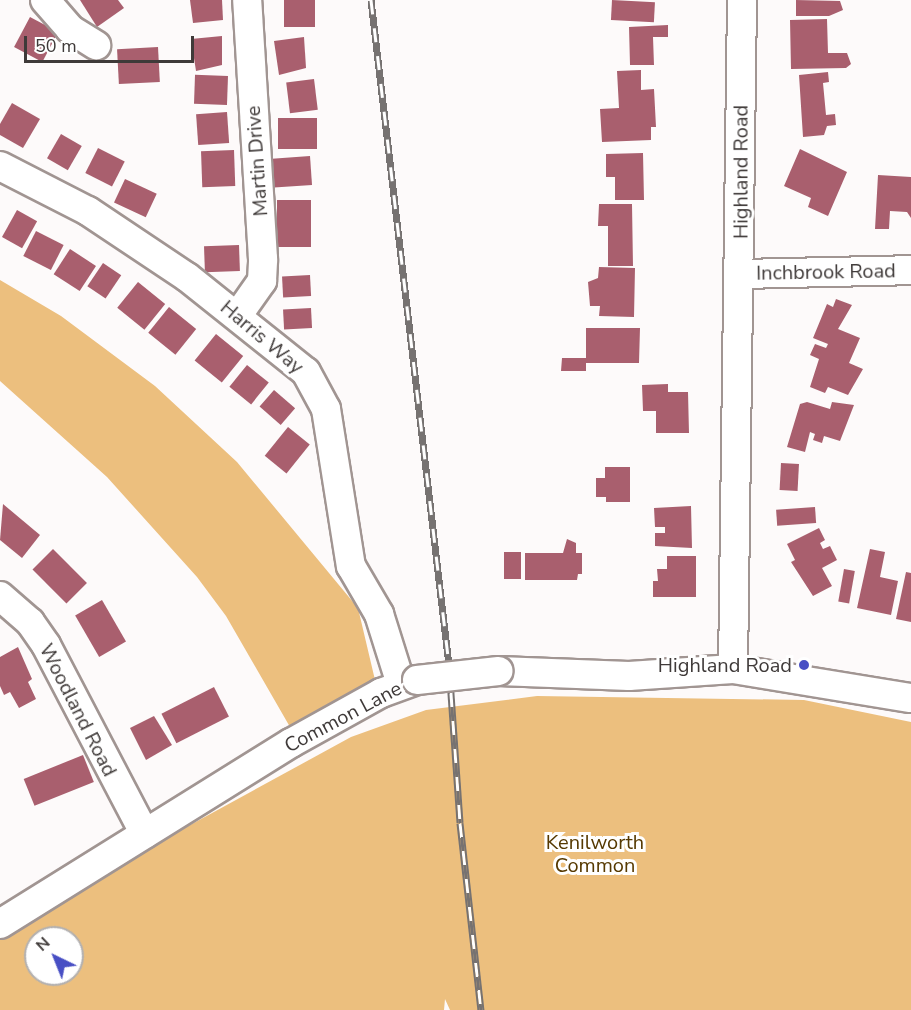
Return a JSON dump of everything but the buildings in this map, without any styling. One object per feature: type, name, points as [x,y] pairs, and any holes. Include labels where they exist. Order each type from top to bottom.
[{"type":"street","points":[[45,0],[70,29],[96,45]]},
{"type":"street","name":"Martin Drive","points":[[238,315],[262,281],[263,259],[246,0]]},
{"type":"street","name":"Highland Road","points":[[733,669],[741,274],[742,0]]},
{"type":"street","name":"Harris Way","points":[[0,166],[88,211],[238,315],[306,372],[318,388],[326,409],[351,566],[379,614],[400,686]]},
{"type":"street","name":"Inchbrook Road","points":[[741,274],[911,270]]},
{"type":"street","name":"Woodland Road","points":[[0,596],[30,622],[46,645],[145,834]]},
{"type":"street","name":"Common Lane","points":[[0,924],[312,732],[400,686],[499,671],[629,676],[733,669],[911,698]]},
{"type":"green space","points":[[0,280],[61,316],[155,386],[237,462],[358,608],[375,680],[290,727],[226,616],[197,577],[107,477],[0,381]]},
{"type":"green space","name":"Kenilworth Common","points":[[537,696],[804,700],[911,722],[911,1010],[450,1010],[445,999],[444,1010],[0,1010],[0,936],[15,932],[24,926],[24,986],[84,986],[84,926],[25,926],[181,830],[351,737],[426,710]]},
{"type":"railway","points":[[371,0],[449,665],[460,823],[481,1010]]},
{"type":"place","name":"Highland Road","points":[[804,665]]}]
